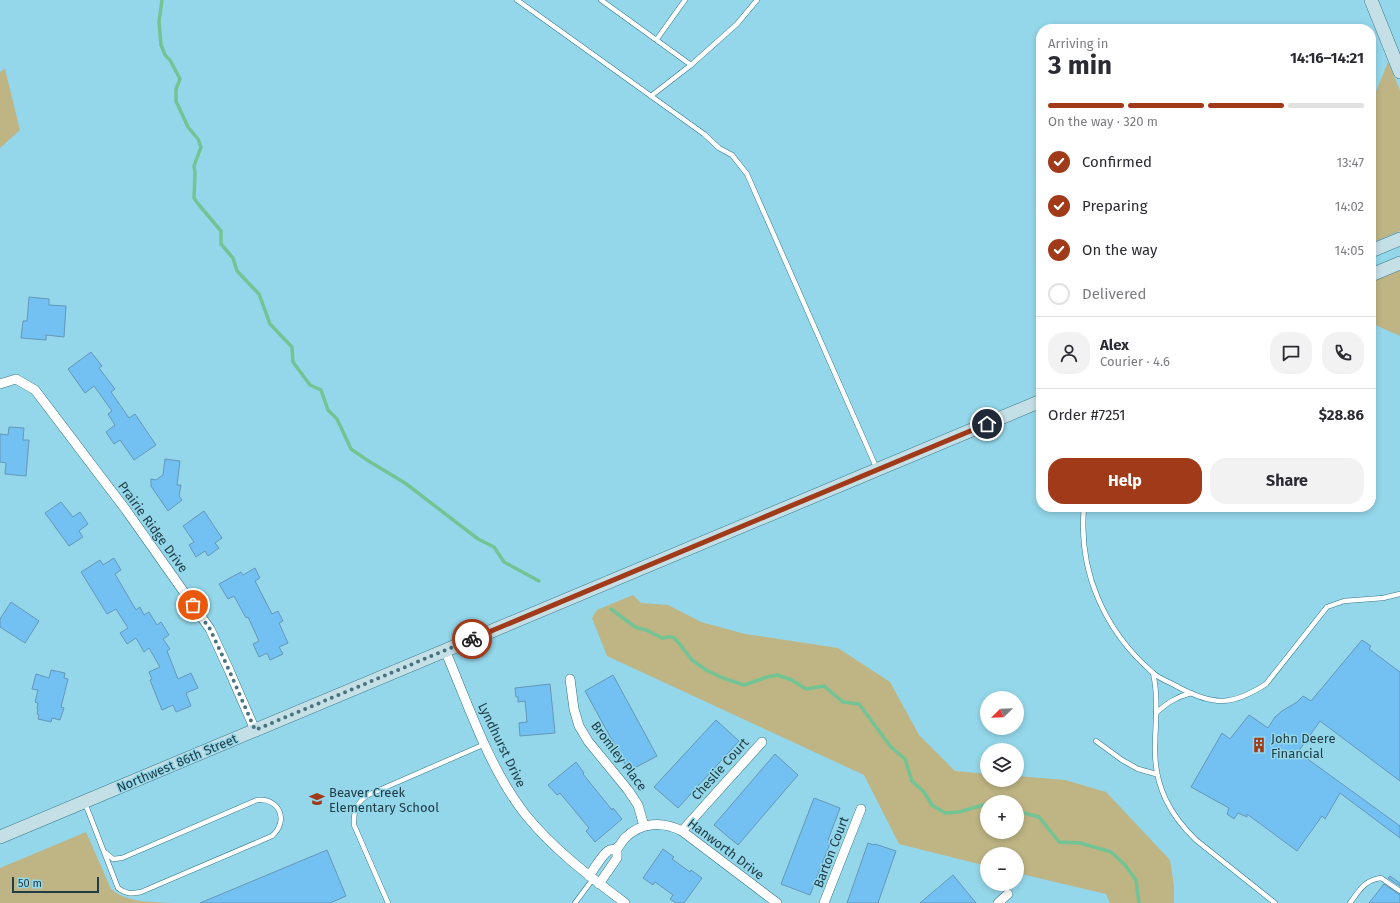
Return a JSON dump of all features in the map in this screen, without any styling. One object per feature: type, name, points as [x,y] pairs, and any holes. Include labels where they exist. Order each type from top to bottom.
[{"type":"main road","points":[[1371,0],[1400,72]]},
{"type":"main road","points":[[1376,249],[1400,239]]},
{"type":"main road","points":[[1376,273],[1400,263]]},
{"type":"main road","name":"Northwest 86th Street","points":[[0,837],[1036,403]]},
{"type":"street","name":"Prairie Ridge Drive","points":[[0,384],[16,379],[36,390],[126,510],[210,629],[255,730]]},
{"type":"street","name":"Lyndhurst Drive","points":[[446,650],[485,744],[509,791],[525,814],[544,836],[563,854],[625,903]]},
{"type":"street","name":"Bromley Place","points":[[570,679],[574,709],[579,726],[588,741],[638,804],[644,826]]},
{"type":"street","name":"Cheslie Court","points":[[682,831],[762,742]]},
{"type":"street","name":"Barton Court","points":[[824,903],[861,809]]},
{"type":"street","name":"Hanworth Drive","points":[[594,880],[617,858],[617,848],[624,839],[634,831],[644,826],[661,824],[672,826],[682,831],[777,903]]},
{"type":"street","points":[[998,903],[1008,894]]},
{"type":"lane","points":[[517,0],[704,134],[719,148],[732,155],[747,174],[878,470]]},
{"type":"lane","points":[[601,0],[657,39],[690,65]]},
{"type":"lane","points":[[657,39],[685,0]]},
{"type":"lane","points":[[651,96],[690,65],[737,24],[757,0]]},
{"type":"lane","points":[[1084,512],[1083,541],[1088,570],[1098,601],[1113,628],[1153,673],[1205,699],[1223,702],[1236,699],[1254,692],[1266,684],[1327,607],[1344,601],[1383,598],[1400,594]]},
{"type":"lane","points":[[1153,673],[1157,698],[1155,750],[1156,774],[1164,798],[1174,816],[1187,832],[1275,903]]},
{"type":"lane","points":[[1156,713],[1172,699],[1191,693]]},
{"type":"lane","points":[[1096,741],[1122,760],[1138,769],[1156,774]]},
{"type":"lane","points":[[388,903],[354,824],[354,816],[357,806],[362,799],[368,795],[485,744]]},
{"type":"lane","points":[[85,802],[106,853],[118,888],[125,893],[132,894],[141,892],[272,836],[280,827],[281,815],[279,809],[274,804],[263,799],[257,800],[122,858],[113,859],[106,853]]},
{"type":"lane","points":[[1350,903],[1365,883],[1373,879],[1381,878],[1400,891]]},
{"type":"lane","points":[[575,903],[594,880]]},
{"type":"shaded area","points":[[1388,62],[1400,90],[1400,231],[1376,241],[1376,92]]},
{"type":"shaded area","points":[[5,69],[20,130],[0,148],[0,72]]},
{"type":"shaded area","points":[[1400,270],[1400,336],[1376,325],[1376,280]]},
{"type":"shaded area","points":[[633,595],[641,603],[668,605],[701,622],[745,634],[838,648],[890,682],[919,735],[955,771],[980,773],[980,787],[1024,787],[1024,777],[1065,780],[1106,792],[1170,860],[1174,886],[1174,903],[1110,903],[1106,894],[1024,875],[1024,847],[980,847],[980,864],[899,844],[864,775],[607,656],[592,618],[597,610]]},
{"type":"shaded area","points":[[86,832],[111,889],[117,894],[140,901],[174,903],[0,903],[0,868]]},
{"type":"building","points":[[29,297],[49,299],[49,305],[66,306],[64,337],[46,335],[46,340],[21,338],[23,321],[27,321]]},
{"type":"building","points":[[91,352],[102,366],[99,368],[115,389],[111,392],[129,418],[135,414],[156,445],[134,460],[120,440],[114,444],[106,432],[115,425],[108,414],[112,411],[94,386],[85,393],[68,369]]},
{"type":"building","points":[[9,427],[24,428],[23,440],[29,440],[26,476],[5,474],[6,463],[0,462],[0,434],[8,435]]},
{"type":"building","points":[[165,459],[180,461],[177,485],[181,485],[179,496],[182,500],[168,511],[151,486],[151,479],[156,480],[163,475]]},
{"type":"building","points":[[61,502],[73,517],[80,512],[88,524],[79,531],[83,537],[69,546],[45,513]]},
{"type":"building","points":[[204,511],[222,538],[215,543],[219,548],[208,556],[205,551],[196,557],[189,545],[194,542],[183,526]]},
{"type":"building","points":[[114,558],[121,570],[115,574],[136,610],[140,607],[144,615],[149,612],[157,625],[161,622],[169,635],[163,639],[170,649],[167,651],[178,679],[191,673],[198,688],[186,693],[191,706],[176,712],[173,705],[162,710],[150,680],[152,679],[149,672],[160,667],[149,648],[144,652],[136,638],[127,644],[120,633],[128,628],[116,609],[107,614],[81,572],[100,560],[103,565]]},
{"type":"building","points":[[255,568],[260,578],[255,581],[272,614],[278,611],[283,621],[279,623],[288,643],[279,647],[283,654],[270,660],[267,653],[259,657],[253,644],[259,641],[248,617],[246,618],[234,596],[228,599],[219,584],[241,572],[243,575]]},
{"type":"building","points":[[11,602],[39,621],[25,643],[0,627],[0,619]]},
{"type":"building","name":"John Deere Financial","points":[[1362,640],[1371,646],[1369,649],[1400,672],[1400,781],[1320,721],[1298,752],[1400,826],[1400,838],[1340,793],[1325,819],[1322,816],[1297,851],[1247,814],[1247,817],[1238,813],[1234,819],[1227,814],[1229,808],[1191,787],[1222,733],[1230,739],[1249,715],[1268,728],[1275,717],[1303,696],[1311,701]]},
{"type":"building","points":[[51,670],[65,673],[64,678],[68,679],[61,707],[64,708],[60,720],[52,718],[51,722],[38,719],[38,703],[35,702],[38,690],[32,689],[36,674],[49,678]]},
{"type":"building","points":[[613,675],[657,756],[629,771],[585,691]]},
{"type":"building","points":[[550,684],[555,733],[520,736],[519,723],[527,722],[525,701],[518,702],[515,688]]},
{"type":"building","points":[[716,720],[739,741],[678,808],[654,787]]},
{"type":"building","points":[[775,754],[798,775],[738,845],[714,825]]},
{"type":"building","points":[[576,762],[584,773],[583,774],[612,810],[613,808],[622,819],[595,842],[586,831],[589,828],[560,793],[557,795],[548,785]]},
{"type":"building","points":[[814,798],[840,808],[828,840],[831,841],[810,895],[781,884]]},
{"type":"building","points":[[868,843],[896,851],[878,903],[847,903]]},
{"type":"building","points":[[663,849],[674,857],[672,859],[690,872],[691,870],[702,878],[684,903],[676,903],[670,899],[673,895],[655,882],[653,885],[643,878]]},
{"type":"building","name":"Beaver Creek Elementary School","points":[[327,850],[346,896],[330,903],[200,903]]},
{"type":"building","points":[[953,875],[976,903],[920,903]]},
{"type":"building","points":[[1390,876],[1400,883],[1400,886],[1388,878]]},
{"type":"building","points":[[1384,884],[1400,895],[1400,903],[1369,903]]},
{"type":"waterway","points":[[162,0],[159,22],[161,45],[165,55],[170,60],[180,79],[176,89],[176,101],[188,127],[198,139],[201,147],[194,166],[194,198],[221,231],[221,244],[233,258],[237,271],[259,294],[270,324],[292,347],[293,362],[310,385],[321,390],[328,410],[337,419],[351,449],[405,483],[478,539],[494,547],[504,562],[539,581]]},
{"type":"waterway","points":[[611,609],[635,627],[646,630],[662,638],[673,637],[692,660],[706,670],[723,678],[744,685],[777,675],[792,680],[806,689],[824,686],[843,702],[859,704],[891,747],[905,759],[912,781],[924,792],[932,805],[945,813],[959,812],[980,806]]},
{"type":"waterway","points":[[1024,813],[1039,817],[1059,842],[1080,843],[1111,852],[1125,865],[1136,880],[1139,903]]},
{"type":"way so far","points":[[193,605],[210,629],[255,730],[472,639]]},
{"type":"place","name":"John Deere Financial","points":[[1259,745]]},
{"type":"place","name":"Beaver Creek Elementary School","points":[[317,799]]},
{"type":"route","points":[[472,639],[987,424]]}]
